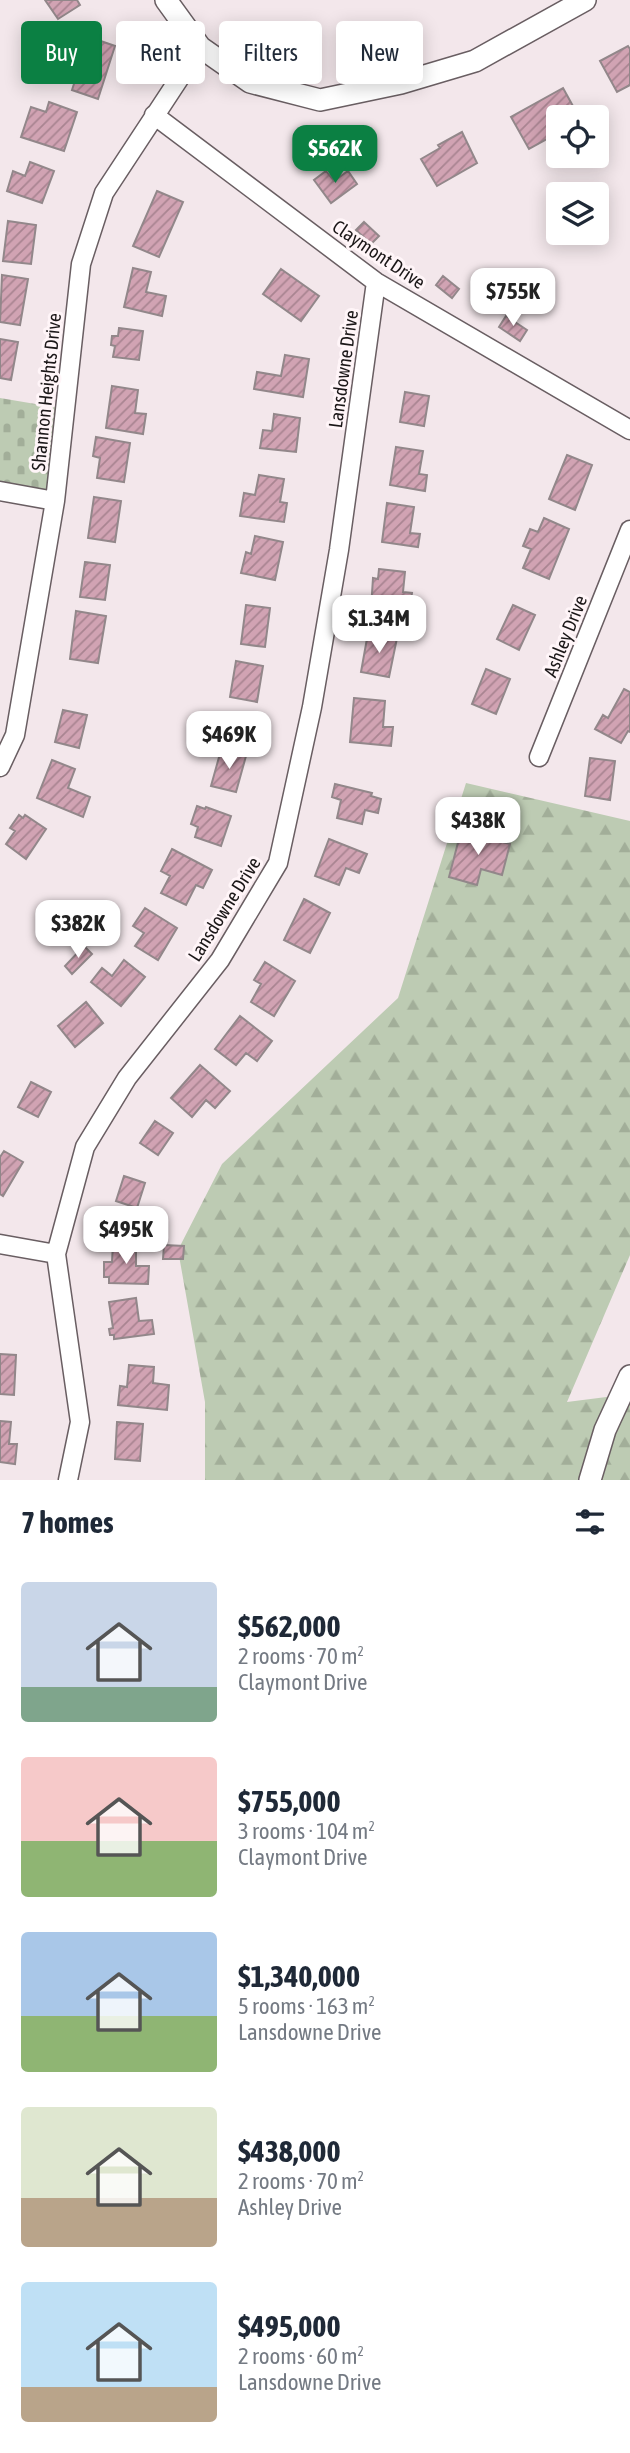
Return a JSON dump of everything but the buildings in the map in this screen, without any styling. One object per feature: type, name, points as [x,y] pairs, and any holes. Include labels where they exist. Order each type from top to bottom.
[{"type":"street","points":[[166,0],[181,21]]},
{"type":"street","points":[[205,50],[250,82],[320,100],[401,83],[475,61],[585,0]]},
{"type":"street","name":"Shannon Heights Drive","points":[[0,767],[15,735],[55,501],[81,264],[104,193],[175,84]]},
{"type":"street","name":"Claymont Drive","points":[[154,115],[376,282],[630,429]]},
{"type":"street","name":"Lansdowne Drive","points":[[68,1480],[80,1422],[56,1254],[85,1147],[127,1078],[220,960],[278,863],[312,707],[334,577],[376,282]]},
{"type":"street","points":[[0,491],[55,501]]},
{"type":"street","name":"Ashley Drive","points":[[539,757],[630,530]]},
{"type":"street","points":[[0,1244],[56,1254]]},
{"type":"street","points":[[590,1480],[605,1430],[630,1376]]},
{"type":"green space","points":[[0,398],[65,409],[55,501],[0,491]]},
{"type":"green space","points":[[466,783],[630,821],[630,1255],[567,1402],[630,1394],[630,1480],[205,1480],[205,1402],[178,1250],[222,1164],[398,998]]}]
